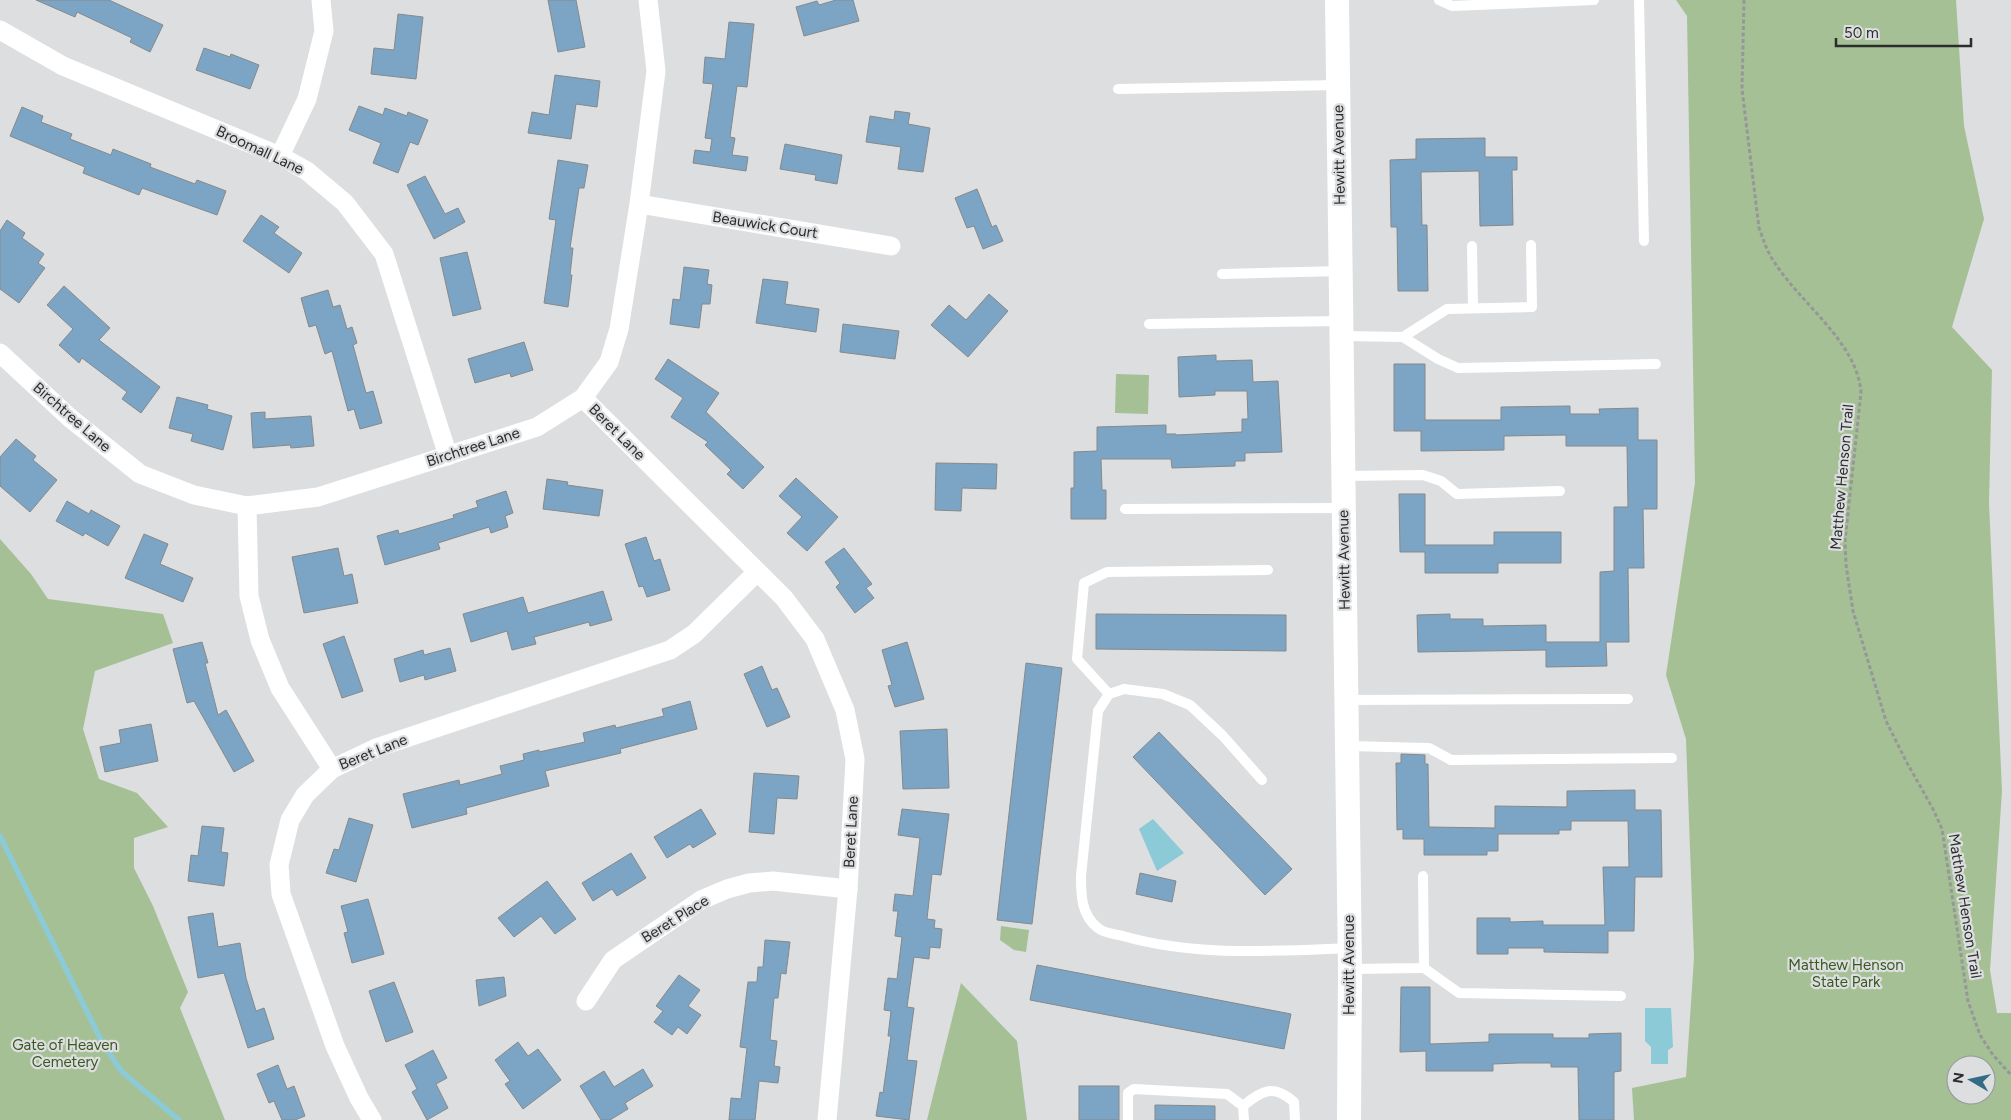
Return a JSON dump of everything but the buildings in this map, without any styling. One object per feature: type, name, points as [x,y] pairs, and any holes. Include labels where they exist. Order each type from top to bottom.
[{"type":"street","points":[[280,156],[307,99],[324,31],[321,0]]},
{"type":"street","name":"Birchtree Lane","points":[[0,353],[70,418],[140,474],[194,495],[247,506],[318,497],[537,426],[584,398],[609,362],[619,329],[656,71],[648,0]]},
{"type":"street","name":"Hewitt Avenue","points":[[1337,0],[1350,959],[1349,1120]]},
{"type":"street","name":"Broomall Lane","points":[[0,30],[63,66],[280,156],[307,171],[345,203],[384,254],[448,456]]},
{"type":"street","name":"Beauwick Court","points":[[638,204],[890,246]]},
{"type":"street","name":"Beret Lane","points":[[584,398],[784,598],[814,639],[845,710],[855,759],[848,889],[827,1120]]},
{"type":"street","points":[[247,506],[249,596],[260,640],[280,688],[332,769]]},
{"type":"street","name":"Beret Lane","points":[[372,1120],[359,1098],[334,1046],[281,894],[279,865],[290,820],[305,795],[332,769],[376,748],[670,650],[694,634],[757,572]]},
{"type":"street","name":"Beret Place","points":[[586,1001],[613,960],[701,900],[727,889],[749,883],[773,881],[848,889]]},
{"type":"lane","points":[[1439,0],[1452,6],[1594,0]]},
{"type":"lane","points":[[1639,0],[1644,241]]},
{"type":"lane","points":[[1118,89],[1338,85]]},
{"type":"lane","points":[[1403,337],[1447,309],[1532,307],[1531,245]]},
{"type":"lane","points":[[1472,246],[1473,308]]},
{"type":"lane","points":[[1222,274],[1341,271]]},
{"type":"lane","points":[[1150,324],[1341,328],[1403,337],[1438,359],[1458,368],[1656,364]]},
{"type":"lane","points":[[1343,476],[1423,475],[1441,481],[1457,494],[1560,491]]},
{"type":"lane","points":[[1125,509],[1344,508]]},
{"type":"lane","points":[[1109,694],[1077,659],[1084,583],[1107,572],[1268,570]]},
{"type":"lane","points":[[1262,780],[1223,736],[1190,706],[1163,694],[1124,689],[1109,694],[1098,711],[1080,876],[1081,901],[1089,918],[1099,930],[1139,941],[1202,950],[1257,951],[1424,968],[1458,993],[1621,996]]},
{"type":"lane","points":[[1346,700],[1628,699]]},
{"type":"lane","points":[[1347,746],[1429,748],[1451,760],[1672,758]]},
{"type":"lane","points":[[1423,876],[1424,968]]},
{"type":"lane","points":[[1128,1120],[1127,1098],[1128,1093],[1134,1089],[1227,1094],[1242,1106],[1244,1120]]},
{"type":"lane","points":[[1242,1106],[1252,1098],[1268,1091],[1282,1092],[1294,1102],[1295,1120]]},
{"type":"path","name":"Matthew Henson Trail","points":[[1744,0],[1742,89],[1759,228],[1766,249],[1776,265],[1842,345],[1860,382],[1860,402],[1845,541],[1846,565],[1853,611],[1886,721],[1942,829],[1968,1002],[1974,1022],[1993,1055],[2011,1074]]},
{"type":"green space","name":"Matthew Henson State Park","points":[[1676,0],[1956,0],[1964,126],[1984,219],[1952,327],[1992,370],[1989,503],[2002,791],[1990,970],[1997,1013],[2011,1013],[2011,1120],[1634,1120],[1632,1088],[1686,1077],[1694,958],[1686,739],[1666,675],[1695,483],[1687,16]]},
{"type":"green space","points":[[1116,374],[1149,375],[1148,414],[1115,413]]},
{"type":"green space","name":"Gate of Heaven Cemetery","points":[[0,539],[31,574],[48,599],[163,614],[173,643],[95,671],[83,729],[99,779],[137,793],[168,827],[134,838],[134,868],[153,906],[188,992],[180,1008],[225,1120],[0,1120]]},
{"type":"green space","points":[[1001,926],[1029,930],[1026,952],[1014,950],[1000,940]]},
{"type":"green space","points":[[961,983],[1017,1041],[1027,1120],[927,1120]]},
{"type":"water","points":[[1153,819],[1184,853],[1157,871],[1139,829]]},
{"type":"water","points":[[1645,1008],[1671,1008],[1673,1047],[1668,1050],[1668,1064],[1651,1064],[1651,1047],[1645,1041]]},
{"type":"waterway","points":[[0,836],[101,1040],[121,1071],[179,1120]]}]
